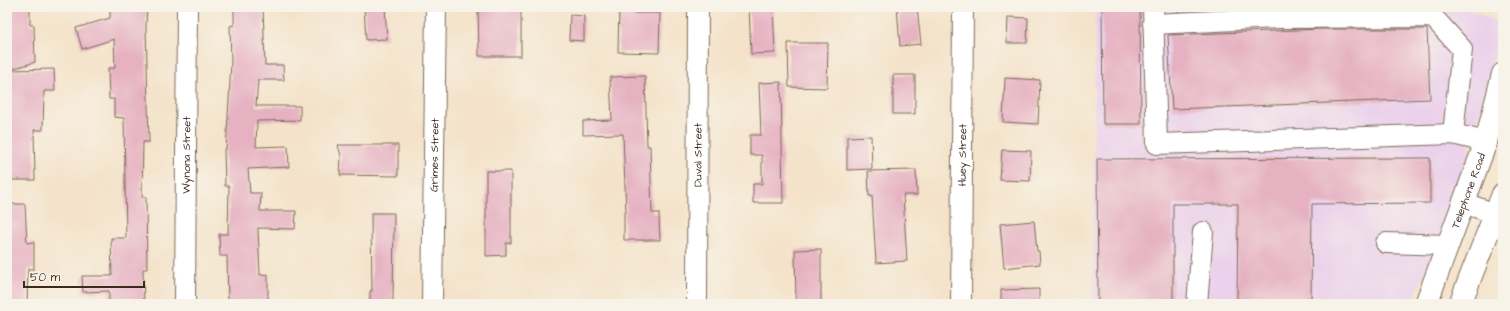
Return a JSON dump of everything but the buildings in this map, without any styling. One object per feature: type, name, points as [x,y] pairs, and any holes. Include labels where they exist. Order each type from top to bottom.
[{"type":"main road","name":"Telephone Road","points":[[1426,304],[1486,142],[1503,74]]},
{"type":"main road","points":[[1460,304],[1499,215],[1503,194]]},
{"type":"street","name":"Wynona Street","points":[[185,304],[187,7]]},
{"type":"street","name":"Grimes Street","points":[[432,304],[436,7]]},
{"type":"street","name":"Duval Street","points":[[697,304],[698,7]]},
{"type":"street","name":"Huey Street","points":[[961,304],[963,7]]},
{"type":"street","points":[[1454,134],[1462,49],[1433,17],[1279,18],[1153,15],[1157,144],[1454,134],[1486,142]]},
{"type":"street","points":[[1463,204],[1499,215]]},
{"type":"street","points":[[1197,304],[1203,232]]},
{"type":"street","points":[[1386,243],[1448,245]]},
{"type":"shaded area","points":[[1095,7],[1462,7],[1503,24],[1463,174],[1412,304],[1093,304]]}]
